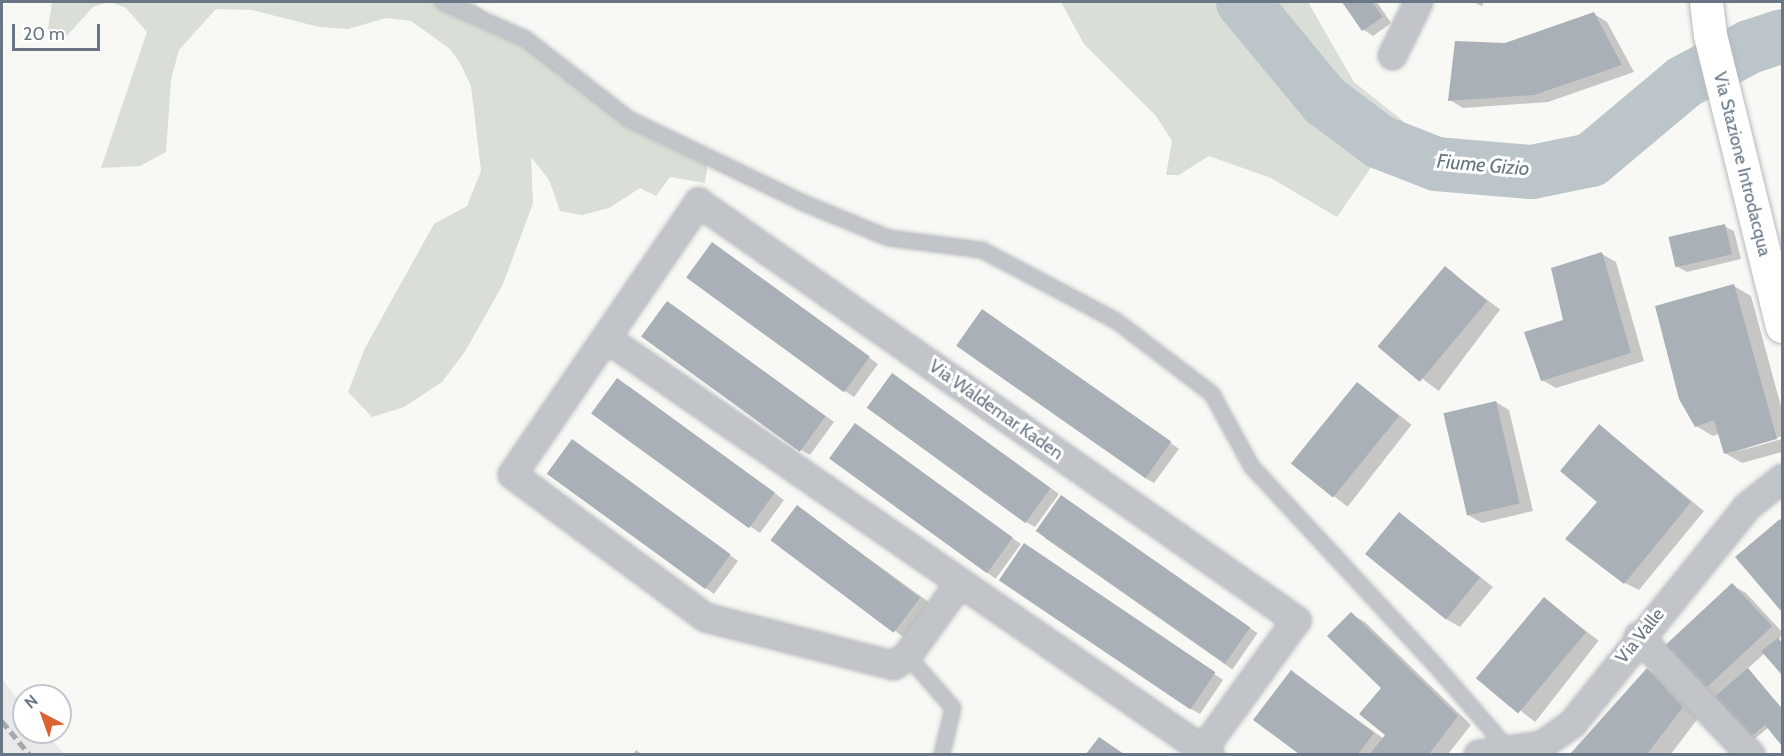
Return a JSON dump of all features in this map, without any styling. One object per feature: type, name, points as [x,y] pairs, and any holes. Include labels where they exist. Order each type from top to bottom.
[{"type":"main road","name":"Via Stazione Introdacqua","points":[[1706,2],[1710,35],[1782,326]]},
{"type":"street","points":[[1392,55],[1418,2]]},
{"type":"street","name":"Via Waldemar Kaden","points":[[606,338],[1206,752],[1296,620],[698,202],[512,474],[705,617],[893,665],[907,655]]},
{"type":"street","name":"Via Valle","points":[[1478,754],[1541,745],[1572,723],[1638,636],[1746,507],[1782,478]]},
{"type":"street","points":[[907,655],[959,583]]},
{"type":"street","points":[[1638,636],[1750,754]]},
{"type":"lane","points":[[443,2],[526,39],[629,119],[796,199],[889,238],[982,250],[1115,320],[1212,394],[1252,468],[1459,690],[1508,749]]},
{"type":"lane","points":[[907,655],[953,708],[942,754]]},
{"type":"shaded area","points":[[52,2],[108,2],[93,7],[63,40],[48,29]]},
{"type":"shaded area","points":[[109,2],[473,2],[610,109],[654,139],[708,163],[705,183],[670,177],[656,196],[640,188],[609,208],[582,215],[560,211],[549,180],[531,157],[533,203],[503,284],[466,350],[442,382],[404,407],[372,417],[348,392],[365,348],[434,224],[467,206],[481,171],[471,86],[460,63],[450,49],[411,21],[386,18],[348,29],[319,27],[252,10],[216,9],[179,50],[171,80],[166,152],[140,166],[101,168],[147,32],[125,7]]},
{"type":"shaded area","points":[[1061,2],[1308,2],[1354,82],[1403,121],[1337,217],[1271,178],[1209,156],[1179,175],[1166,175],[1172,141],[1156,116],[1084,44]]},
{"type":"shaded area","points":[[2,679],[12,692],[12,744],[55,744],[64,754],[2,754]]},
{"type":"building","points":[[1342,2],[1372,2],[1383,17],[1362,31]]},
{"type":"building","points":[[1594,12],[1622,65],[1534,95],[1448,101],[1455,41],[1505,43]]},
{"type":"building","points":[[1725,224],[1732,254],[1675,267],[1668,237]]},
{"type":"building","points":[[712,242],[870,357],[844,392],[686,278]]},
{"type":"building","points":[[1602,252],[1631,353],[1541,381],[1524,332],[1563,320],[1551,268]]},
{"type":"building","points":[[1445,266],[1487,301],[1420,382],[1378,346]]},
{"type":"building","points":[[1734,284],[1777,439],[1724,454],[1714,420],[1695,427],[1679,399],[1655,306]]},
{"type":"building","points":[[667,301],[826,416],[800,452],[641,337]]},
{"type":"building","points":[[982,309],[1171,441],[1145,478],[956,346]]},
{"type":"building","points":[[892,373],[1051,488],[1025,523],[867,408]]},
{"type":"building","points":[[617,378],[775,493],[749,528],[591,414]]},
{"type":"building","points":[[1357,382],[1399,416],[1333,498],[1291,464]]},
{"type":"building","points":[[1496,401],[1520,503],[1467,515],[1443,413]]},
{"type":"building","points":[[855,423],[1013,538],[987,573],[829,459]]},
{"type":"building","points":[[1599,424],[1691,502],[1624,584],[1565,539],[1597,502],[1560,471]]},
{"type":"building","points":[[572,439],[731,554],[705,589],[547,474]]},
{"type":"building","points":[[1061,495],[1250,627],[1225,664],[1036,531]]},
{"type":"building","points":[[797,505],[920,598],[894,633],[771,540]]},
{"type":"building","points":[[1399,512],[1480,577],[1446,619],[1365,554]]},
{"type":"building","points":[[1780,519],[1782,522],[1782,612],[1735,557]]},
{"type":"building","points":[[1024,543],[1216,672],[1190,709],[999,580]]},
{"type":"building","points":[[1732,583],[1772,626],[1703,691],[1663,648]]},
{"type":"building","points":[[1544,597],[1586,632],[1518,714],[1476,678]]},
{"type":"building","points":[[1351,612],[1458,716],[1429,754],[1370,754],[1385,735],[1359,714],[1381,688],[1327,636]]},
{"type":"building","points":[[1778,638],[1782,643],[1782,675],[1761,651]]},
{"type":"building","points":[[1647,668],[1683,707],[1647,754],[1570,754]]},
{"type":"building","points":[[1748,668],[1782,709],[1782,746],[1765,725],[1747,740],[1712,699]]},
{"type":"building","points":[[1291,670],[1374,733],[1358,754],[1299,754],[1253,720]]},
{"type":"building","points":[[1099,737],[1124,754],[1086,754]]},
{"type":"waterway","name":"Fiume Gizio","points":[[1243,2],[1325,101],[1380,142],[1436,164],[1532,172],[1591,160],[1684,82],[1749,47],[1782,36]]},
{"type":"railway","points":[[2,721],[29,754]]}]
